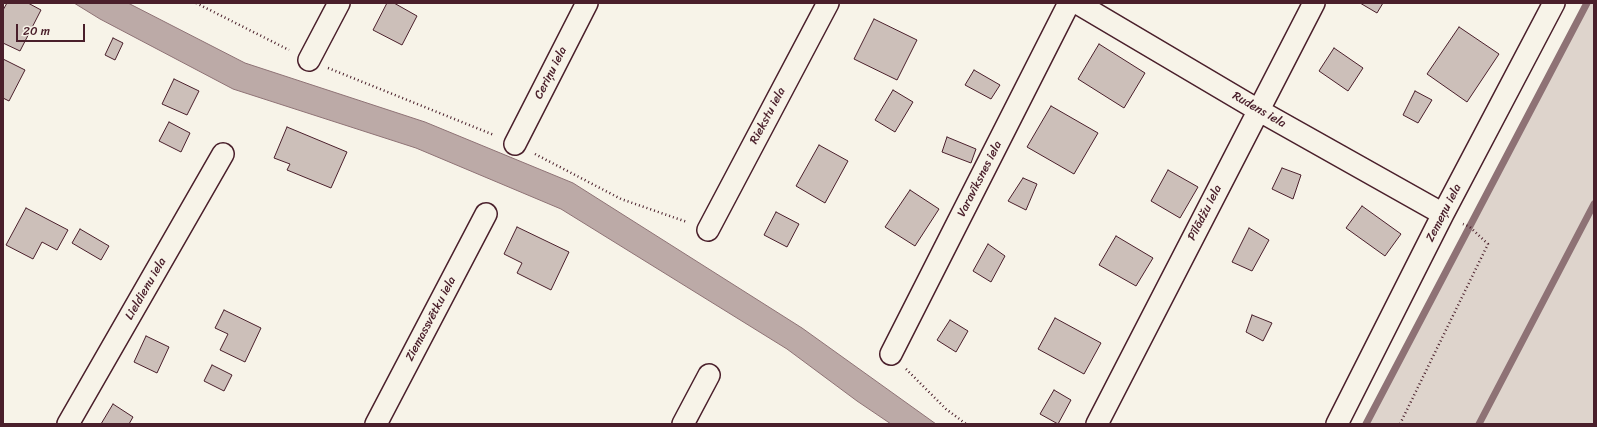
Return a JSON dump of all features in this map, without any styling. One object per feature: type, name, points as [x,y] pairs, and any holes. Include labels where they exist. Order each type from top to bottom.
[{"type":"street","points":[[309,60],[339,3]]},
{"type":"street","name":"Ceriņu iela","points":[[515,144],[586,3]]},
{"type":"street","name":"Riekstu iela","points":[[708,230],[828,3]]},
{"type":"street","name":"Varavīksnes iela","points":[[891,354],[1069,3]]},
{"type":"street","name":"Rudens iela","points":[[1077,3],[1258,110],[1443,214]]},
{"type":"street","name":"Pīlādžu iela","points":[[1097,424],[1314,3]]},
{"type":"street","name":"Zemeņu iela","points":[[1337,424],[1443,214],[1554,3]]},
{"type":"street","name":"Lieldienu iela","points":[[68,424],[223,154]]},
{"type":"street","name":"Ziemassvētku iela","points":[[376,424],[486,214]]},
{"type":"street","points":[[683,424],[709,375]]},
{"type":"path","points":[[196,3],[309,60],[515,144],[621,199],[708,230]]},
{"type":"path","points":[[1400,424],[1488,244],[1470,227],[1443,214]]},
{"type":"path","points":[[891,354],[946,409],[966,424]]},
{"type":"shaded area","points":[[74,3],[128,3],[245,63],[425,122],[573,183],[802,328],[936,424],[891,424],[857,401],[787,349],[561,209],[416,148],[233,89],[100,19]]},
{"type":"shaded area","points":[[1587,3],[1594,3],[1594,424],[1366,424]]},
{"type":"building","points":[[7,3],[28,3],[41,10],[20,51],[3,43],[3,10]]},
{"type":"building","points":[[387,3],[394,3],[417,16],[402,45],[373,30]]},
{"type":"building","points":[[1360,3],[1383,3],[1377,13]]},
{"type":"building","points":[[874,19],[917,40],[897,80],[854,59]]},
{"type":"building","points":[[1459,27],[1499,54],[1467,102],[1427,74]]},
{"type":"building","points":[[113,38],[123,43],[115,60],[105,55]]},
{"type":"building","points":[[1099,44],[1145,73],[1124,108],[1078,79]]},
{"type":"building","points":[[1334,48],[1363,68],[1348,91],[1319,71]]},
{"type":"building","points":[[3,59],[25,70],[9,101],[3,98]]},
{"type":"building","points":[[974,70],[1000,85],[991,99],[965,85]]},
{"type":"building","points":[[174,79],[199,91],[187,115],[162,104]]},
{"type":"building","points":[[893,90],[913,102],[895,132],[875,120]]},
{"type":"building","points":[[1415,91],[1432,100],[1418,123],[1403,115]]},
{"type":"building","points":[[1051,106],[1098,133],[1074,174],[1027,147]]},
{"type":"building","points":[[169,122],[190,133],[181,152],[159,141]]},
{"type":"building","points":[[287,127],[347,152],[331,188],[287,170],[290,164],[274,158]]},
{"type":"building","points":[[947,137],[976,149],[971,163],[942,152]]},
{"type":"building","points":[[819,145],[848,161],[825,203],[796,186]]},
{"type":"building","points":[[1282,168],[1301,175],[1293,199],[1272,189]]},
{"type":"building","points":[[1168,170],[1198,187],[1180,218],[1151,201]]},
{"type":"building","points":[[1023,178],[1037,184],[1026,210],[1008,201]]},
{"type":"building","points":[[910,190],[939,209],[915,246],[885,227]]},
{"type":"building","points":[[1362,206],[1401,234],[1385,256],[1346,228]]},
{"type":"building","points":[[26,208],[68,230],[57,250],[42,242],[33,259],[6,245]]},
{"type":"building","points":[[776,212],[799,224],[787,247],[764,235]]},
{"type":"building","points":[[517,227],[569,252],[551,290],[517,273],[522,263],[504,254]]},
{"type":"building","points":[[1249,228],[1269,240],[1252,271],[1232,262]]},
{"type":"building","points":[[80,229],[109,246],[101,260],[72,243]]},
{"type":"building","points":[[1116,236],[1153,258],[1136,286],[1099,265]]},
{"type":"building","points":[[988,244],[1005,256],[991,282],[973,271]]},
{"type":"building","points":[[224,310],[261,328],[245,362],[220,350],[228,334],[215,328]]},
{"type":"building","points":[[1252,315],[1272,323],[1263,341],[1246,332]]},
{"type":"building","points":[[1055,318],[1101,343],[1084,374],[1038,349]]},
{"type":"building","points":[[950,320],[968,331],[956,352],[937,340]]},
{"type":"building","points":[[146,336],[169,347],[157,373],[134,362]]},
{"type":"building","points":[[212,365],[232,375],[224,391],[204,381]]},
{"type":"building","points":[[1054,390],[1071,400],[1058,424],[1040,414]]},
{"type":"building","points":[[113,404],[133,417],[129,424],[101,424]]},
{"type":"waterway","points":[[1366,424],[1587,3]]},
{"type":"waterway","points":[[1479,424],[1594,204]]}]
